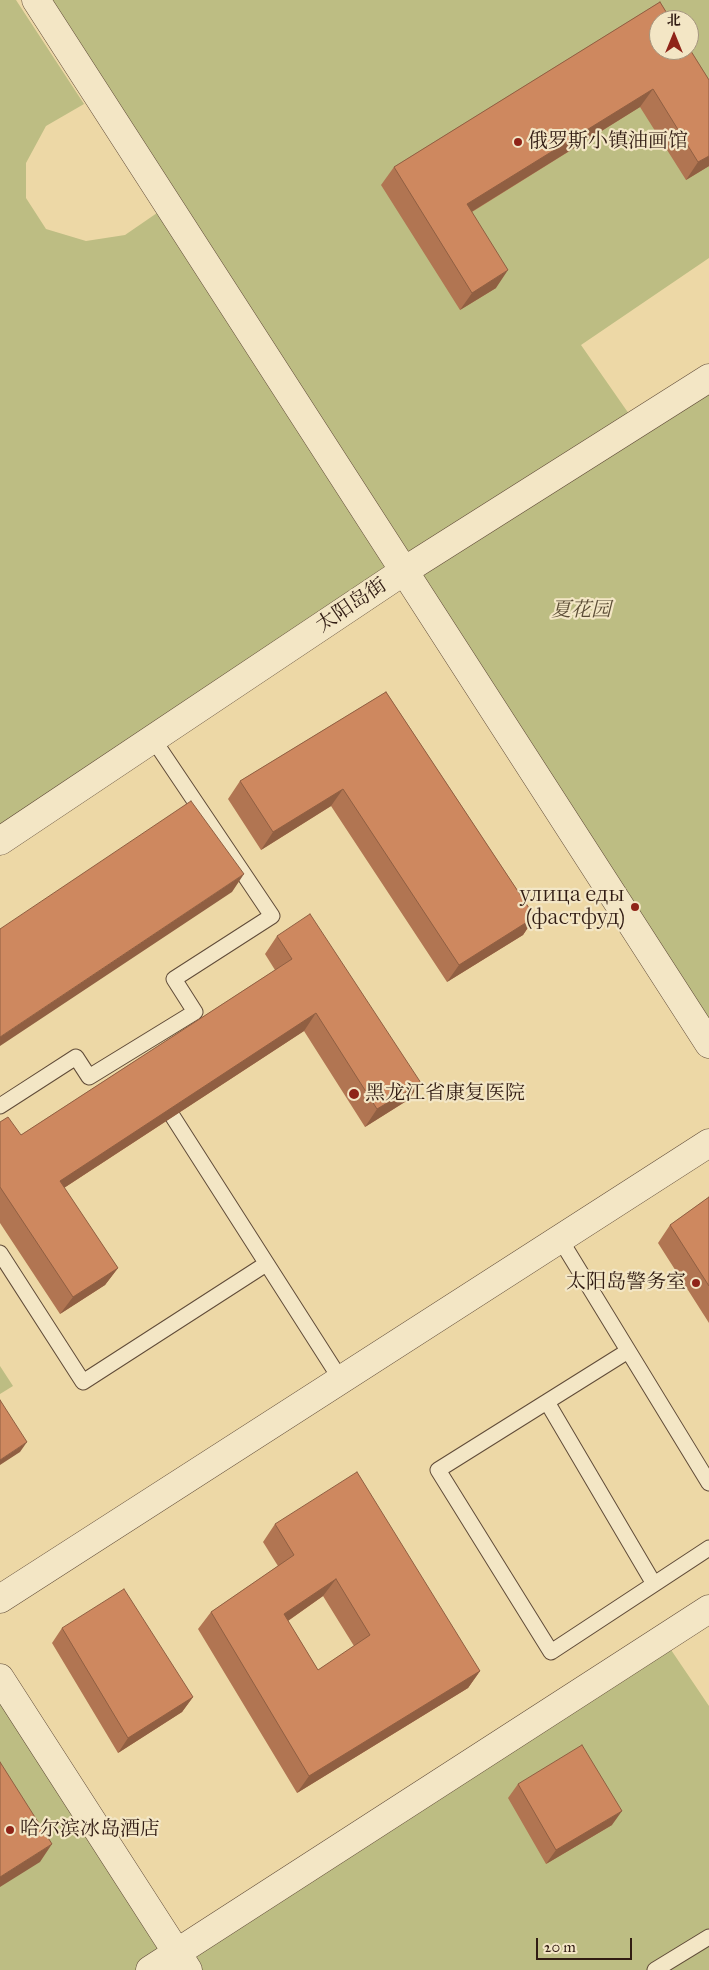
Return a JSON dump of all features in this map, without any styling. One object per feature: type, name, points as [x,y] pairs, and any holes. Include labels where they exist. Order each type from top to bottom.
[{"type":"street","points":[[36,0],[709,1044]]},
{"type":"street","name":"太阳岛街","points":[[0,841],[404,571],[709,378]]},
{"type":"street","points":[[0,1599],[709,1143]]},
{"type":"street","points":[[150,1970],[182,1962],[709,1609]]},
{"type":"street","points":[[0,1678],[182,1962]]},
{"type":"lane","points":[[0,1106],[76,1057],[90,1078],[195,1012],[174,979],[272,916],[154,739]]},
{"type":"lane","points":[[173,1117],[341,1380]]},
{"type":"lane","points":[[560,1239],[709,1483]]},
{"type":"lane","points":[[0,1253],[83,1382],[266,1264]]},
{"type":"lane","points":[[628,1351],[438,1470],[552,1652],[709,1548]]},
{"type":"lane","points":[[547,1402],[654,1584]]},
{"type":"lane","points":[[656,1970],[709,1937]]},
{"type":"green space","points":[[0,0],[16,0],[84,104],[46,126],[26,163],[26,198],[46,229],[86,241],[125,235],[157,213],[390,574],[0,838]]},
{"type":"green space","name":"夏花园","points":[[35,0],[709,0],[709,258],[581,345],[636,424],[709,378],[709,1044]]},
{"type":"green space","points":[[0,1366],[13,1386],[0,1394]]},
{"type":"green space","points":[[663,1638],[709,1706],[709,1970],[0,1970],[0,1678],[177,1953]]},
{"type":"building","name":"俄罗斯小镇油画馆","points":[[660,2],[665,10],[649,10],[649,60],[696,60],[709,80],[709,156],[698,162],[653,89],[467,204],[508,270],[472,293],[394,167]]},
{"type":"building","points":[[386,692],[535,917],[459,965],[343,789],[273,832],[240,781]]},
{"type":"building","points":[[191,801],[244,874],[0,1037],[0,929]]},
{"type":"building","points":[[310,914],[421,1083],[377,1109],[316,1013],[60,1181],[118,1268],[73,1297],[0,1187],[0,1122],[8,1117],[21,1135],[292,959],[277,936]]},
{"type":"building","points":[[709,1197],[709,1286],[670,1225]]},
{"type":"building","points":[[0,1400],[27,1442],[0,1460]]},
{"type":"building","points":[[357,1472],[480,1671],[309,1776],[211,1612],[294,1555],[275,1524]],"holes":[[[336,1579],[370,1635],[318,1670],[284,1614]]]},
{"type":"building","points":[[124,1589],[193,1697],[128,1738],[62,1628]]},
{"type":"building","points":[[582,1745],[622,1811],[556,1850],[518,1784]]},
{"type":"building","points":[[0,1762],[52,1844],[0,1877]]},
{"type":"place","name":"俄罗斯小镇油画馆","points":[[518,142]]},
{"type":"place","name":"улица еды (фастфуд)","points":[[635,907]]},
{"type":"place","name":"黑龙江省康复医院","points":[[354,1094]]},
{"type":"place","name":"太阳岛警务室","points":[[696,1283]]},
{"type":"place","name":"哈尔滨冰岛酒店","points":[[10,1830]]}]
